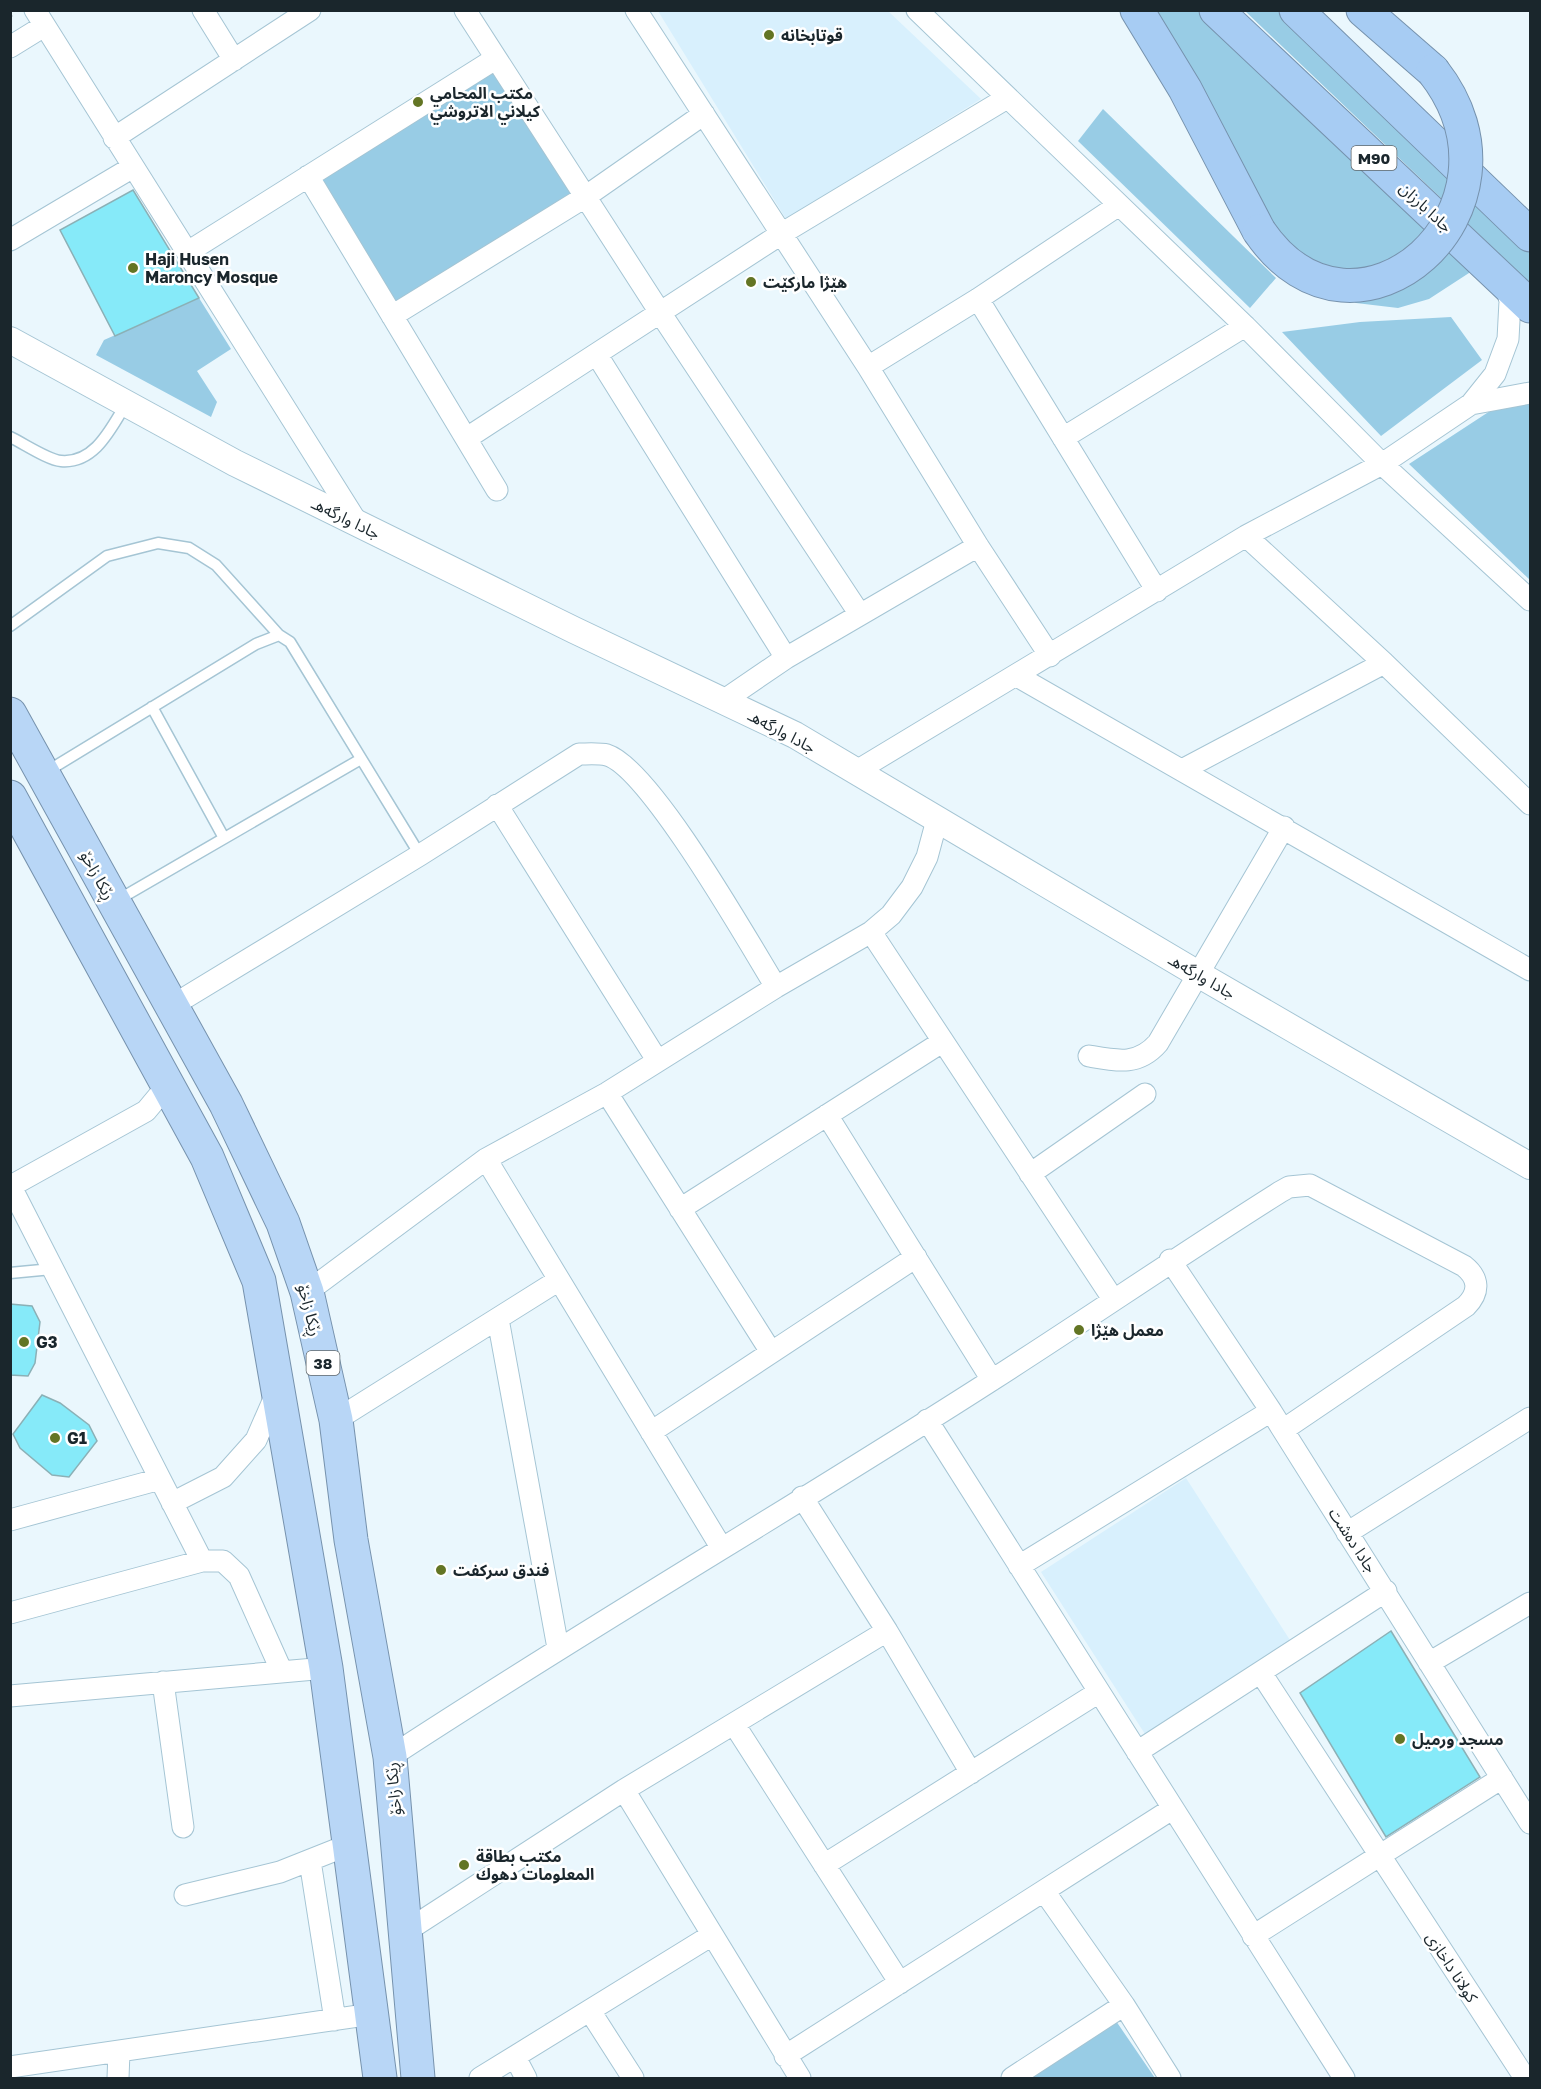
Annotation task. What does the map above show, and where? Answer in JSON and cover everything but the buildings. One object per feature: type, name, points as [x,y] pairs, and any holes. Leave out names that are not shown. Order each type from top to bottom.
[{"type":"highway","points":[[1137,10],[1185,89],[1268,244],[1291,265],[1305,273],[1332,283],[1362,285],[1396,279],[1437,256],[1457,235],[1471,211],[1480,166],[1475,135],[1465,110],[1446,84],[1363,10]]},
{"type":"highway","name":"جادا بارزان","points":[[1216,10],[1530,306]]},
{"type":"highway","points":[[1296,10],[1530,235]]},
{"type":"highway","name":"ڕێکا زاخۆ","points":[[13,721],[232,1115],[283,1223],[307,1292],[336,1420],[351,1540],[390,1757],[418,2079]]},
{"type":"highway","points":[[10,796],[207,1157],[259,1281],[326,1668],[380,2079]]},
{"type":"street","points":[[203,10],[234,60]]},
{"type":"street","points":[[114,138],[310,10]]},
{"type":"street","points":[[465,10],[661,314],[859,613]]},
{"type":"street","points":[[636,10],[868,367],[978,546],[1050,656]]},
{"type":"street","points":[[917,10],[1245,326],[1382,464],[1530,600]]},
{"type":"street","points":[[10,47],[40,18],[358,524]]},
{"type":"street","points":[[188,252],[495,59]]},
{"type":"street","points":[[467,438],[781,234],[1007,98]]},
{"type":"street","points":[[392,316],[585,197],[704,114]]},
{"type":"street","points":[[10,240],[133,167]]},
{"type":"street","points":[[308,176],[497,490]]},
{"type":"street","points":[[868,367],[978,299],[1119,205]]},
{"type":"street","points":[[855,772],[1246,536],[1382,464],[1471,404],[1495,374],[1509,339],[1510,301],[1505,283]]},
{"type":"street","points":[[978,299],[1157,591]]},
{"type":"street","points":[[1063,438],[1245,326]]},
{"type":"street","name":"جادا وارگه‌هـ","points":[[10,340],[235,463],[795,735],[1198,974],[1530,1166]]},
{"type":"street","points":[[597,355],[786,657]]},
{"type":"street","points":[[1471,404],[1530,393]]},
{"type":"street","points":[[1246,536],[1384,663],[1530,804]]},
{"type":"street","points":[[723,701],[786,657],[978,546]]},
{"type":"street","points":[[1182,770],[1384,663]]},
{"type":"street","points":[[1017,676],[1530,970]]},
{"type":"street","points":[[170,1007],[420,855],[579,754],[606,755],[620,763],[647,788],[719,894],[776,987]]},
{"type":"street","points":[[497,805],[657,1060]]},
{"type":"street","points":[[307,1292],[486,1159],[607,1093],[776,987],[871,932],[891,915],[912,887],[927,857],[937,820]]},
{"type":"street","points":[[1089,1056],[1124,1061],[1144,1056],[1158,1043],[1284,827]]},
{"type":"street","points":[[871,932],[1113,1299]]},
{"type":"street","points":[[680,1209],[942,1042]]},
{"type":"street","points":[[164,1078],[161,1093],[146,1110],[13,1197],[202,1561]]},
{"type":"street","points":[[607,1093],[771,1352]]},
{"type":"street","points":[[1030,1174],[1145,1094]]},
{"type":"street","points":[[146,1110],[170,1110],[185,1115]]},
{"type":"street","points":[[827,1115],[992,1380]]},
{"type":"street","points":[[486,1159],[721,1547]]},
{"type":"street","points":[[390,1757],[558,1648],[992,1380],[1170,1260],[1280,1192],[1300,1185],[1319,1188],[1472,1272],[1477,1290],[1467,1306],[1283,1430]]},
{"type":"street","points":[[651,1432],[916,1257]]},
{"type":"street","name":"جادا دەشت","points":[[1170,1260],[1271,1411],[1530,1823]]},
{"type":"street","points":[[336,1420],[559,1280]]},
{"type":"street","points":[[498,1319],[558,1648]]},
{"type":"street","points":[[172,1503],[223,1477],[256,1440],[278,1390]]},
{"type":"street","points":[[1019,1566],[1271,1411]]},
{"type":"street","points":[[1347,1533],[1530,1418]]},
{"type":"street","points":[[927,1420],[1341,2078]]},
{"type":"street","points":[[10,1520],[160,1479]]},
{"type":"street","points":[[802,1497],[887,1631],[971,1773]]},
{"type":"street","points":[[10,1613],[202,1561],[224,1561],[239,1576],[282,1671]]},
{"type":"street","points":[[1137,1752],[1386,1592]]},
{"type":"street","points":[[1429,1663],[1530,1603]]},
{"type":"street","points":[[405,1932],[624,1790],[887,1631]]},
{"type":"street","points":[[10,1696],[326,1668]]},
{"type":"street","name":"کولانا داخازی","points":[[1261,1673],[1525,2079]]},
{"type":"street","points":[[163,1682],[183,1827]]},
{"type":"street","points":[[824,1865],[1099,1692]]},
{"type":"street","points":[[734,1724],[900,1983]]},
{"type":"street","points":[[1253,1936],[1502,1778]]},
{"type":"street","points":[[624,1790],[800,2079]]},
{"type":"street","points":[[785,2056],[1172,1809]]},
{"type":"street","points":[[184,1896],[248,1882],[310,1861],[348,1845]]},
{"type":"street","points":[[310,1861],[335,2020]]},
{"type":"street","points":[[1044,1891],[1124,2005],[1170,2079]]},
{"type":"street","points":[[480,2079],[712,1935]]},
{"type":"street","points":[[1012,2079],[1124,2005]]},
{"type":"street","points":[[590,2010],[633,2079]]},
{"type":"street","points":[[10,2067],[372,2014]]},
{"type":"street","points":[[118,2079],[119,2052]]},
{"type":"street","points":[[515,2057],[526,2079]]},
{"type":"lane","points":[[10,437],[59,461],[82,459],[100,443],[126,404]]},
{"type":"lane","points":[[10,626],[107,556],[158,543],[189,548],[216,566],[279,635],[290,642],[420,855]]},
{"type":"lane","points":[[42,774],[256,644],[279,635]]},
{"type":"lane","points":[[152,707],[224,838]]},
{"type":"lane","points":[[113,902],[361,759]]},
{"type":"lane","points":[[10,1273],[52,1269]]},
{"type":"shaded area","points":[[658,11],[888,11],[981,99],[786,219]]},
{"type":"shaded area","points":[[1136,11],[1216,11],[1480,258],[1469,273],[1429,299],[1398,308],[1356,303],[1314,279],[1257,214]]},
{"type":"shaded area","points":[[1245,11],[1284,11],[1530,244],[1530,283]]},
{"type":"shaded area","points":[[495,59],[585,197],[392,316],[308,176]]},
{"type":"shaded area","points":[[1103,109],[1276,278],[1250,308],[1078,141]]},
{"type":"shaded area","points":[[199,298],[231,349],[197,371],[217,402],[211,417],[96,355],[104,340]]},
{"type":"shaded area","points":[[1451,317],[1482,360],[1381,436],[1282,332],[1360,322]]},
{"type":"shaded area","points":[[1530,385],[1530,580],[1409,464]]},
{"type":"shaded area","points":[[1186,1478],[1297,1651],[1152,1745],[1041,1572]]},
{"type":"shaded area","points":[[1116,2021],[1155,2078],[1031,2078]]},
{"type":"place","name":"قوتابخانه","points":[[769,35]]},
{"type":"place","name":"مكتب المحامي كيلاني الاتروشي","points":[[418,102]]},
{"type":"place","name":"Haji Husen Maroncy Mosque","points":[[133,268]]},
{"type":"place","name":"هێژا ماركێت","points":[[751,282]]},
{"type":"place","name":"معمل ھێژا","points":[[1079,1330]]},
{"type":"place","name":"G3","points":[[24,1342]]},
{"type":"place","name":"G1","points":[[55,1438]]},
{"type":"place","name":"فندق سركفت","points":[[441,1570]]},
{"type":"place","name":"مسجد ورميل","points":[[1400,1739]]},
{"type":"place","name":"مكتب بطاقة المعلومات دهوك","points":[[464,1865]]}]
